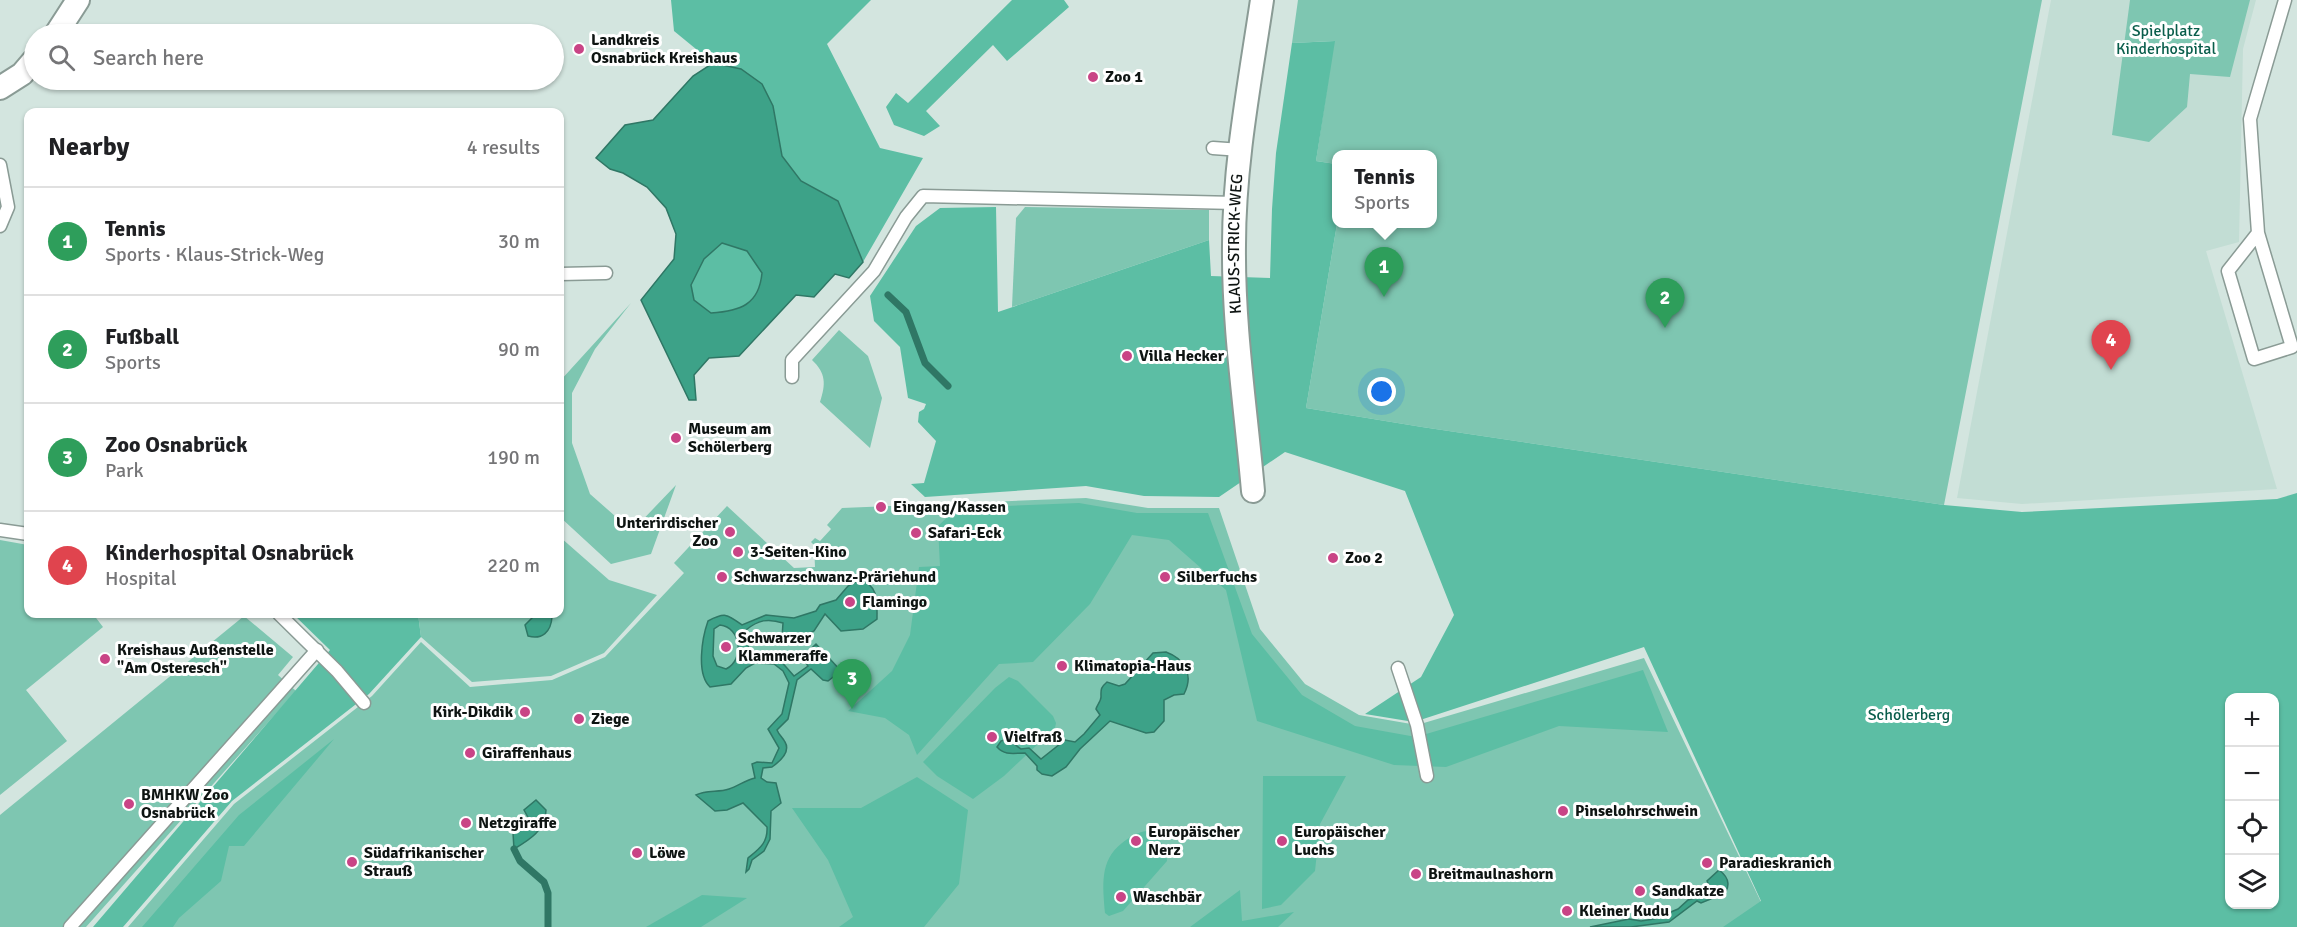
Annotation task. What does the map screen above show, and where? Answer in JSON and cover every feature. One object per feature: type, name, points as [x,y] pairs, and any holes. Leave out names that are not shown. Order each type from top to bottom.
[{"type":"street","points":[[62,24],[78,0]]},
{"type":"street","name":"KLAUS-STRICK-WEG","points":[[1253,491],[1236,306],[1234,245],[1241,150],[1262,0]]},
{"type":"street","points":[[0,88],[24,72]]},
{"type":"lane","points":[[2258,234],[2228,271],[2254,359],[2292,347],[2258,234],[2250,118],[2284,0]]},
{"type":"lane","points":[[1213,148],[1241,150]]},
{"type":"lane","points":[[0,165],[8,207],[0,226]]},
{"type":"lane","points":[[792,377],[792,360],[874,271],[906,217],[923,196],[1236,203]]},
{"type":"lane","points":[[564,274],[606,273]]},
{"type":"lane","points":[[0,530],[24,533]]},
{"type":"lane","points":[[283,618],[337,671],[364,703]]},
{"type":"lane","points":[[70,927],[316,650]]},
{"type":"lane","points":[[1398,668],[1417,725],[1427,776]]},
{"type":"shaded area","points":[[2051,0],[2256,0],[2243,49],[2239,242],[2206,251],[2277,489],[2022,504],[1957,498]]},
{"type":"shaded area","points":[[713,63],[741,69],[762,84],[773,106],[782,156],[801,181],[838,201],[863,262],[849,278],[835,274],[814,297],[796,295],[739,356],[709,358],[694,375],[696,400],[689,400],[641,300],[674,259],[676,234],[666,208],[647,187],[623,173],[610,169],[596,158],[625,125],[653,120],[693,76]],"holes":[[[722,243],[747,251],[762,273],[757,292],[752,299],[739,308],[711,313],[694,300],[691,285],[704,259]]]},
{"type":"shaded area","points":[[859,580],[866,582],[876,595],[877,619],[863,629],[841,631],[825,614],[814,631],[797,639],[782,638],[783,623],[778,621],[763,621],[746,630],[750,658],[779,659],[794,676],[808,666],[802,657],[816,644],[841,671],[828,681],[823,680],[811,669],[797,680],[788,719],[777,730],[786,746],[785,753],[781,760],[772,767],[763,768],[761,778],[767,782],[776,783],[781,803],[771,811],[770,839],[764,851],[752,860],[746,872],[748,858],[764,841],[767,827],[743,803],[727,810],[715,811],[696,795],[732,788],[755,778],[752,764],[772,763],[779,748],[768,729],[782,714],[789,683],[783,671],[774,664],[755,663],[746,668],[731,684],[710,687],[703,674],[702,665],[702,646],[708,621],[722,615],[733,618],[742,625],[766,615],[794,618],[816,611],[820,605],[836,600],[848,586]],"holes":[[[720,625],[727,627],[736,637],[738,652],[732,665],[726,669],[717,666],[713,656],[714,629]]]},
{"type":"shaded area","points":[[532,618],[552,618],[548,631],[538,637],[528,636],[525,625]]},
{"type":"shaded area","points":[[1166,652],[1183,663],[1186,668],[1187,687],[1184,694],[1174,695],[1164,700],[1164,721],[1154,732],[1146,733],[1110,721],[1080,749],[1066,767],[1052,776],[1042,774],[1037,770],[1037,766],[1025,753],[1006,753],[997,747],[1001,741],[1007,740],[1021,749],[1029,748],[1041,759],[1065,740],[1075,742],[1100,715],[1096,709],[1101,699],[1101,689],[1107,682],[1119,686],[1125,684],[1153,653]]},
{"type":"shaded area","points":[[536,800],[546,810],[543,823],[531,838],[514,849],[513,833],[528,825],[530,821],[524,810]]},
{"type":"shaded area","points":[[1719,870],[1728,883],[1721,897],[1715,893],[1711,899],[1701,903],[1697,901],[1669,922],[1631,927],[1590,927],[1629,919],[1641,921],[1654,919],[1678,909],[1688,900],[1698,897],[1705,891],[1709,885],[1707,881]]},
{"type":"green space","points":[[671,0],[871,0],[827,44],[880,148],[923,158],[863,262],[838,201],[801,181],[782,156],[773,106],[741,69],[713,63],[674,31]]},
{"type":"green space","points":[[1012,0],[1064,0],[1069,7],[1007,61],[993,45],[926,111],[940,126],[924,136],[894,125],[886,107],[896,93],[908,103]]},
{"type":"green space","points":[[1298,0],[2042,0],[1944,505],[1306,408],[1336,228],[1437,228],[1437,150],[1332,150],[1332,163],[1316,161],[1334,41],[1292,43]]},
{"type":"green space","name":"Spielplatz Kinderhospital","points":[[2130,0],[2250,0],[2230,77],[2190,74],[2187,107],[2149,142],[2112,135]]},
{"type":"green space","name":"Schölerberg","points":[[1335,41],[1316,161],[1332,163],[1332,228],[1336,228],[1306,408],[1944,505],[2022,512],[2277,499],[2297,493],[2297,927],[1723,927],[1761,901],[1644,647],[1414,722],[1365,714],[1421,677],[1454,615],[1405,491],[1285,452],[1219,497],[1144,496],[1086,486],[925,497],[911,484],[924,483],[936,441],[918,422],[919,412],[926,404],[908,398],[900,347],[874,321],[870,296],[916,226],[940,208],[996,207],[998,312],[1209,240],[1211,276],[1270,278],[1276,153],[1292,43]]},
{"type":"green space","points":[[1025,207],[1209,210],[1209,240],[1012,307],[1016,218]]},
{"type":"green space","points":[[722,243],[747,251],[762,273],[757,292],[746,304],[739,308],[711,313],[693,300],[691,285],[704,259]]},
{"type":"green space","points":[[631,303],[595,349],[572,393],[572,443],[590,494],[632,531],[676,485],[651,554],[611,564],[564,521],[564,377]]},
{"type":"green space","points":[[839,330],[868,356],[882,398],[870,448],[820,402],[824,379],[812,360]]},
{"type":"green space","points":[[1086,498],[1148,508],[1219,508],[1260,629],[1305,684],[1359,715],[1417,725],[1644,658],[1761,902],[1763,927],[128,927],[234,804],[372,696],[421,642],[470,687],[552,680],[605,657],[684,573],[674,563],[727,506],[794,568],[815,567],[814,545],[811,542],[815,538],[820,541],[831,529],[827,525],[842,508]]},
{"type":"green space","points":[[1079,503],[1137,513],[1208,513],[1252,634],[1302,695],[1355,726],[1416,737],[1643,670],[1668,732],[1559,726],[1446,767],[1394,765],[1257,721],[1226,590],[1169,540],[1132,535],[1090,604],[1033,662],[999,664],[917,755],[909,735],[885,718],[848,711],[892,671],[910,635],[919,567],[940,566],[938,526],[957,508]]},
{"type":"green space","points":[[0,540],[24,544],[24,618],[96,618],[103,627],[26,690],[67,741],[0,795]]},
{"type":"green space","points":[[564,541],[609,580],[657,595],[604,653],[551,676],[472,682],[421,637],[419,618],[564,618]]},
{"type":"green space","points":[[242,618],[246,618],[293,657],[278,675],[296,691],[86,927],[0,927],[0,815]]},
{"type":"green space","points":[[297,618],[419,618],[421,637],[369,694],[232,801],[123,927],[93,927],[330,650]]},
{"type":"green space","points":[[1009,677],[1018,681],[1053,716],[1056,723],[1055,728],[1004,776],[973,799],[937,776],[923,762],[995,688]]},
{"type":"green space","points":[[334,739],[244,846],[229,846],[221,881],[179,918],[173,927],[142,927],[239,815]]},
{"type":"green space","points":[[1263,776],[1346,776],[1320,824],[1315,871],[1281,905],[1262,909]]},
{"type":"green space","points":[[917,777],[968,810],[959,884],[924,927],[839,927],[853,917],[828,860],[792,808],[861,808]]},
{"type":"green space","points":[[1147,831],[1162,843],[1167,861],[1123,911],[1109,916],[1105,913],[1103,884],[1109,858],[1125,841]]},
{"type":"green space","points":[[1240,890],[1242,921],[1294,912],[1278,927],[1190,927]]},
{"type":"green space","points":[[702,895],[747,898],[701,927],[646,927]]},
{"type":"waterway","points":[[888,295],[906,312],[925,363],[948,386]]},
{"type":"waterway","points":[[514,849],[520,861],[544,882],[548,893],[548,927]]},
{"type":"place","name":"Landkreis Osnabrück Kreishaus","points":[[579,49]]},
{"type":"place","name":"Zoo 1","points":[[1093,77]]},
{"type":"place","name":"Tennis","points":[[1384,297]]},
{"type":"place","name":"Fußball","points":[[1665,328]]},
{"type":"place","name":"Villa Hecker","points":[[1127,356]]},
{"type":"place","name":"Kinderhospital Osnabrück","points":[[2111,370]]},
{"type":"place","name":"Museum am Schölerberg","points":[[676,438]]},
{"type":"place","name":"Eingang/Kassen","points":[[881,507]]},
{"type":"place","name":"Unterirdischer Zoo","points":[[730,532]]},
{"type":"place","name":"Safari-Eck","points":[[916,533]]},
{"type":"place","name":"3-Seiten-Kino","points":[[738,552]]},
{"type":"place","name":"Zoo 2","points":[[1333,558]]},
{"type":"place","name":"Schwarzschwanz-Präriehund","points":[[722,577]]},
{"type":"place","name":"Silberfuchs","points":[[1165,577]]},
{"type":"place","name":"Flamingo","points":[[850,602]]},
{"type":"place","name":"Schwarzer Klammeraffe","points":[[726,647]]},
{"type":"place","name":"Kreishaus Außenstelle \"Am Osteresch\"","points":[[105,659]]},
{"type":"place","name":"Klimatopia-Haus","points":[[1062,666]]},
{"type":"place","name":"Zoo Osnabrück","points":[[852,709]]},
{"type":"place","name":"Kirk-Dikdik","points":[[525,712]]},
{"type":"place","name":"Ziege","points":[[579,719]]},
{"type":"place","name":"Vielfraß","points":[[992,737]]},
{"type":"place","name":"Giraffenhaus","points":[[470,753]]},
{"type":"place","name":"BMHKW Zoo Osnabrück","points":[[129,804]]},
{"type":"place","name":"Pinselohrschwein","points":[[1563,811]]},
{"type":"place","name":"Netzgiraffe","points":[[466,823]]},
{"type":"place","name":"Europäischer Nerz","points":[[1136,841]]},
{"type":"place","name":"Europäischer Luchs","points":[[1282,841]]},
{"type":"place","name":"Löwe","points":[[637,853]]},
{"type":"place","name":"Südafrikanischer Strauß","points":[[352,862]]},
{"type":"place","name":"Paradieskranich","points":[[1707,863]]},
{"type":"place","name":"Breitmaulnashorn","points":[[1416,874]]},
{"type":"place","name":"Sandkatze","points":[[1640,891]]},
{"type":"place","name":"Waschbär","points":[[1121,897]]},
{"type":"place","name":"Kleiner Kudu","points":[[1567,911]]}]
